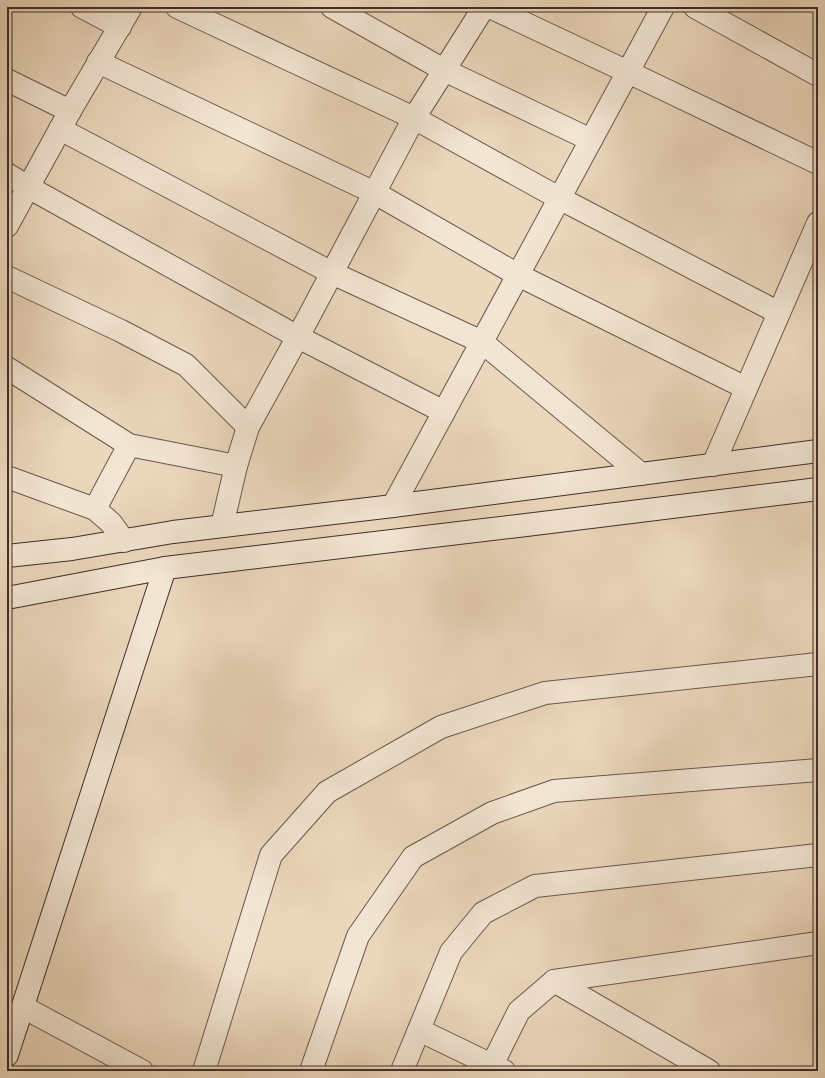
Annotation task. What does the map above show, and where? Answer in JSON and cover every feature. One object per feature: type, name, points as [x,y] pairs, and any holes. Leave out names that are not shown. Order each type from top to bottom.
[{"type":"street","points":[[82,7],[120,27]]},
{"type":"street","points":[[7,226],[98,62],[132,7]]},
{"type":"street","points":[[177,7],[414,118],[560,198],[779,313]]},
{"type":"street","points":[[332,7],[444,70],[591,140]]},
{"type":"street","points":[[222,526],[236,466],[248,427],[298,337],[414,118],[484,7]]},
{"type":"street","points":[[490,7],[818,163]]},
{"type":"street","points":[[393,506],[663,7]]},
{"type":"street","points":[[695,7],[818,75]]},
{"type":"street","points":[[98,62],[374,193],[518,275],[746,388]]},
{"type":"street","points":[[7,80],[65,120],[332,272],[482,342],[641,474]]},
{"type":"street","points":[[7,174],[298,337],[444,412]]},
{"type":"street","points":[[713,465],[818,223]]},
{"type":"street","points":[[7,276],[121,331],[186,365],[248,427]]},
{"type":"street","points":[[7,368],[129,445],[236,466]]},
{"type":"street","points":[[96,509],[129,445]]},
{"type":"street","points":[[7,556],[72,549],[173,532],[393,506],[818,451]]},
{"type":"street","points":[[7,477],[96,509],[110,523],[124,541]]},
{"type":"street","points":[[7,598],[165,568],[818,489]]},
{"type":"street","points":[[7,1055],[165,568]]},
{"type":"street","points":[[204,1071],[271,855],[327,792],[441,727],[545,693],[818,664]]},
{"type":"street","points":[[316,1069],[358,936],[412,857],[492,813],[554,790],[818,770]]},
{"type":"street","points":[[402,1071],[451,952],[483,913],[536,886],[818,855]]},
{"type":"street","points":[[419,1030],[498,1068],[519,1011],[554,981],[818,944]]},
{"type":"street","points":[[554,981],[709,1071]]},
{"type":"street","points":[[23,1007],[142,1071]]}]
